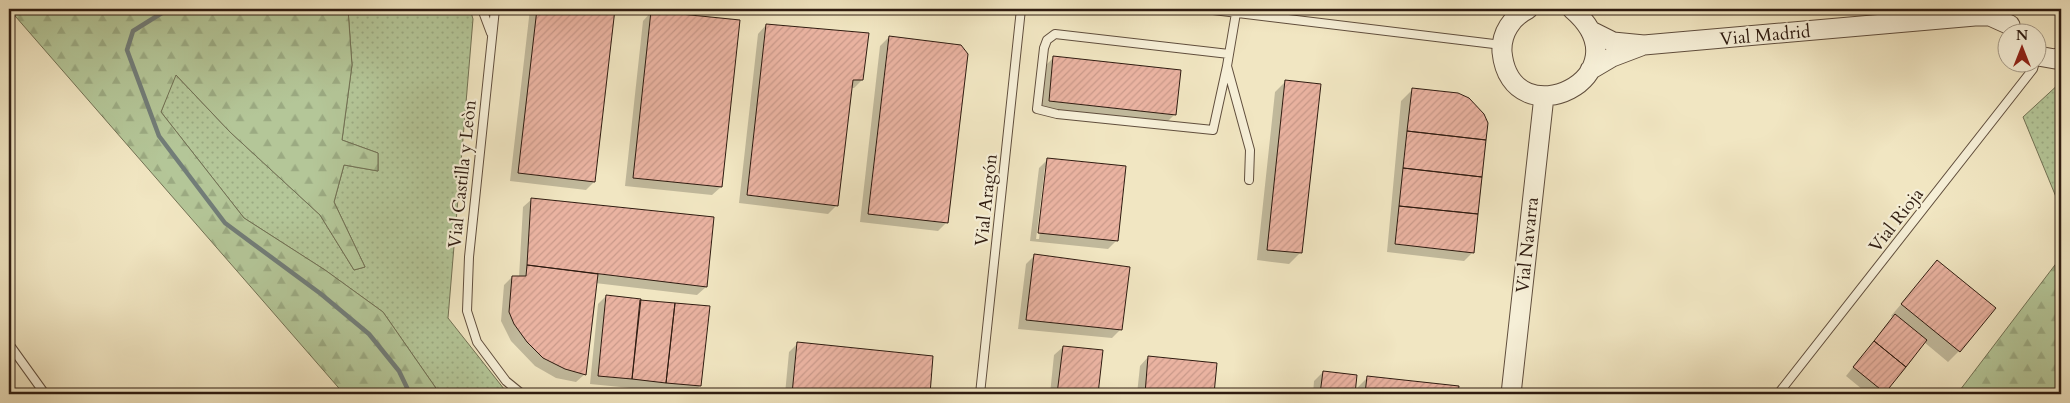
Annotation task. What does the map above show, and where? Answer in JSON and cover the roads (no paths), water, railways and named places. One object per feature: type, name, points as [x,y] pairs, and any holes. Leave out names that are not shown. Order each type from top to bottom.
[{"type":"street","points":[[1528,9],[1518,14],[1507,28],[1502,45],[1503,63],[1512,80],[1526,91],[1544,96],[1560,95],[1575,88],[1587,77],[1594,62],[1595,46],[1591,31],[1582,17],[1572,9]]},
{"type":"street","name":"Vial Madrid","points":[[1975,16],[1995,9]]},
{"type":"street","name":"Vial Madrid","points":[[1591,31],[1614,42],[1644,44],[1975,16],[1990,16],[2010,22]]},
{"type":"street","name":"Vial Madrid","points":[[1590,70],[1612,57],[1644,44]]},
{"type":"street","points":[[2048,58],[2055,59],[2061,57]]},
{"type":"street","name":"Vial Navarra","points":[[1511,394],[1544,96]]},
{"type":"lane","points":[[482,9],[492,40]]},
{"type":"lane","name":"Vial Castilla y Leòn","points":[[495,9],[469,257],[467,310],[477,342],[506,381],[522,394]]},
{"type":"lane","name":"Vial Aragón","points":[[980,394],[1021,9]]},
{"type":"lane","points":[[1205,9],[1502,45]]},
{"type":"lane","points":[[1229,54],[1055,34],[1047,40],[1044,48],[1037,110],[1058,114],[1213,130],[1227,66],[1229,54],[1236,12]]},
{"type":"lane","points":[[1227,66],[1250,150],[1249,180]]},
{"type":"lane","name":"Vial Rioja","points":[[1778,394],[2031,72]]},
{"type":"lane","points":[[9,344],[45,394]]},
{"type":"waterway","points":[[176,9],[165,11],[133,31],[127,50],[159,136],[225,223],[321,294],[369,334],[399,371],[410,394]]}]
